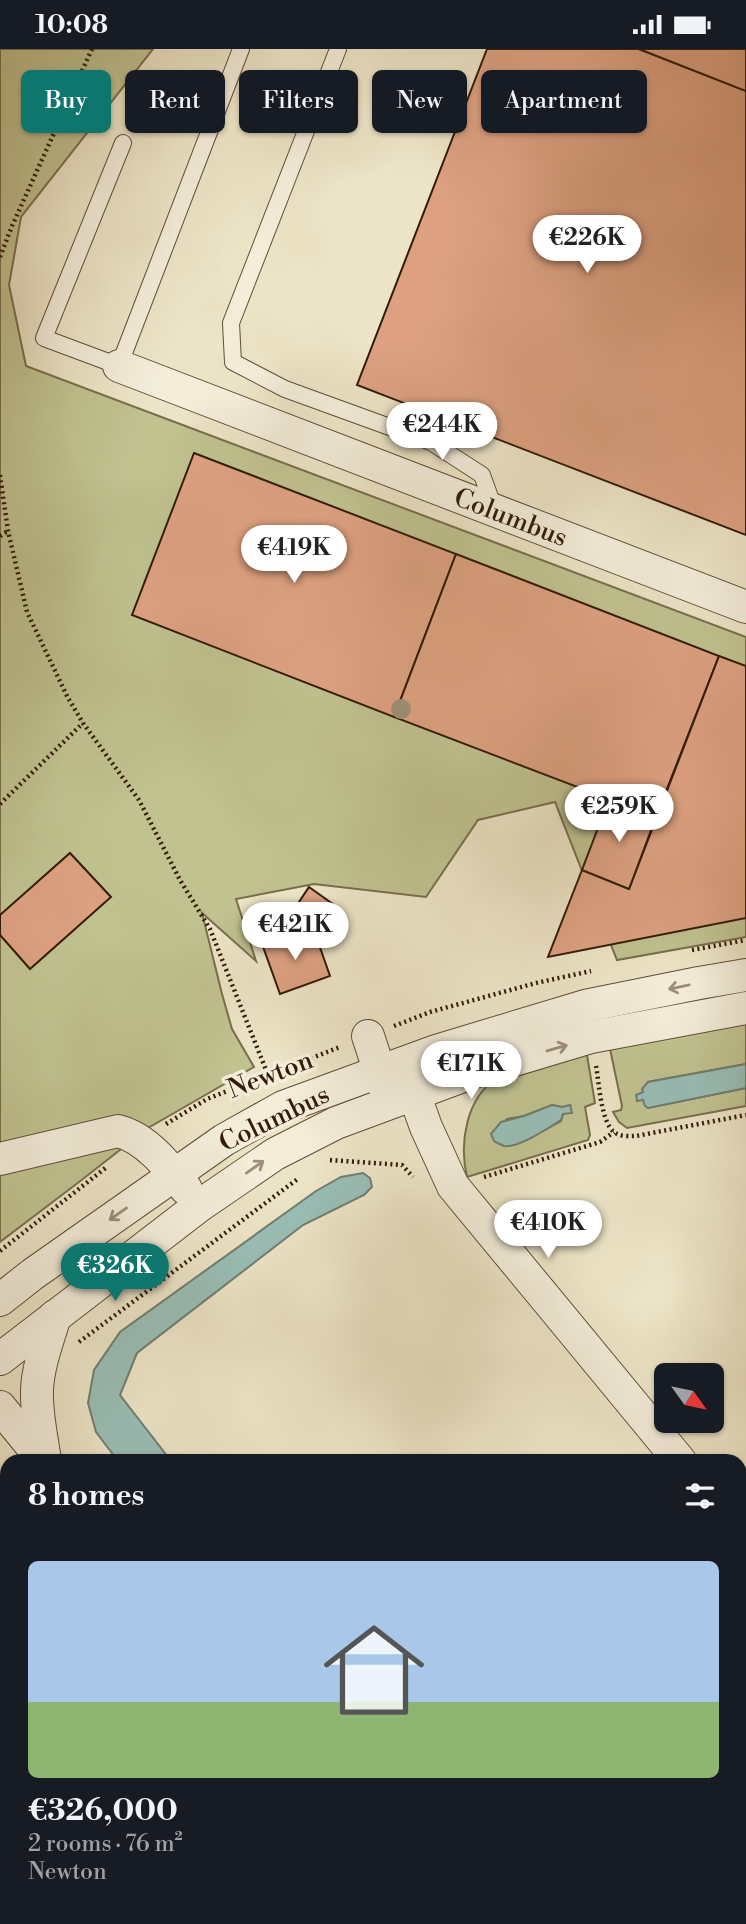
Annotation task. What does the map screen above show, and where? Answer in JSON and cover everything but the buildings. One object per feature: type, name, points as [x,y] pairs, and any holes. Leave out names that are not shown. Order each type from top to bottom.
[{"type":"street","name":"Columbus","points":[[119,366],[746,607]]},
{"type":"street","name":"Columbus","points":[[174,1174],[224,1140],[283,1108],[436,1051],[586,1006],[746,975]]},
{"type":"street","name":"Columbus","points":[[199,1206],[275,1154],[337,1123],[471,1073],[591,1037],[746,1008]]},
{"type":"street","points":[[368,1036],[392,1067],[402,1098],[426,1127],[453,1186],[674,1454]]},
{"type":"street","points":[[0,1159],[118,1131],[131,1134],[174,1174],[199,1206],[0,1359]]},
{"type":"street","points":[[0,1300],[174,1174]]},
{"type":"street","points":[[44,1454],[37,1403],[39,1372],[55,1316]]},
{"type":"street","points":[[0,1408],[39,1454]]},
{"type":"lane","points":[[123,143],[44,338],[119,366],[241,49]]},
{"type":"lane","points":[[338,49],[230,323],[233,362],[285,389],[431,442],[482,475],[495,511]]},
{"type":"path","points":[[0,257],[92,49]]},
{"type":"path","points":[[0,475],[8,531],[27,612],[51,666],[83,723],[139,800],[180,880],[210,929],[267,1075]]},
{"type":"path","points":[[0,536],[8,531]]},
{"type":"path","points":[[0,804],[83,723]]},
{"type":"path","name":"Newton","points":[[0,1251],[141,1141],[206,1099],[430,1013],[579,973],[586,1006]]},
{"type":"path","points":[[591,1037],[606,1123],[614,1132],[624,1136],[636,1136],[746,1115]]},
{"type":"path","points":[[324,1160],[402,1165],[428,1195],[600,1142],[614,1132]]},
{"type":"path","points":[[39,1372],[302,1176]]},
{"type":"green space","points":[[0,49],[153,49],[136,70],[125,70],[125,85],[111,102],[111,70],[21,70],[21,133],[87,133],[21,217],[9,285],[26,366],[746,637],[746,937],[617,960],[555,802],[478,820],[426,897],[314,884],[236,899],[256,961],[202,913],[232,1029],[254,1067],[148,1128],[0,1242]]},
{"type":"green space","points":[[746,1019],[746,1064],[648,1082],[644,1095],[648,1108],[746,1088],[746,1106],[627,1128],[619,1122],[613,1112],[621,1110],[622,1106],[609,1044]]},
{"type":"green space","points":[[586,1049],[595,1103],[585,1107],[590,1135],[588,1140],[467,1177],[464,1150],[467,1122],[478,1097],[486,1087],[503,1075]],"holes":[[[552,1105],[570,1106],[561,1121],[534,1136],[506,1146],[496,1141],[493,1134],[507,1119],[524,1116]]]},
{"type":"water","points":[[746,1064],[746,1088],[648,1108],[643,1100],[637,1101],[636,1095],[643,1092],[642,1089],[648,1082]]},
{"type":"water","points":[[552,1105],[570,1105],[572,1113],[563,1114],[561,1120],[517,1144],[504,1146],[494,1141],[491,1134],[501,1122]]},
{"type":"water","points":[[363,1173],[370,1178],[372,1187],[364,1195],[303,1225],[137,1353],[120,1395],[166,1454],[113,1454],[96,1432],[88,1403],[94,1370],[120,1332],[316,1191],[341,1177]]}]
